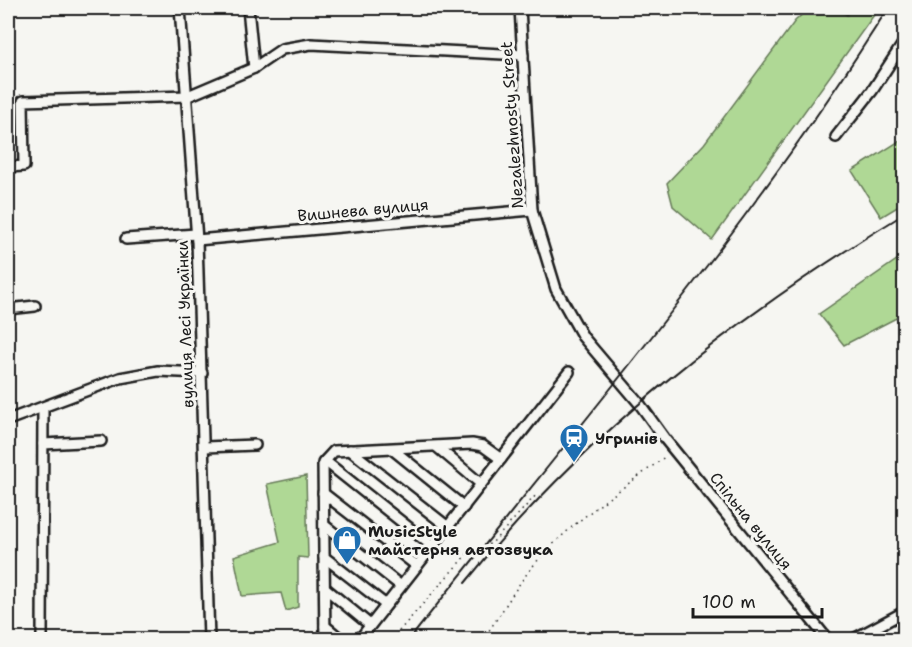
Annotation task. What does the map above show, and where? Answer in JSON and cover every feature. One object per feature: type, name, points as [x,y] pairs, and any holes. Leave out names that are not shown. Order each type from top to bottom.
[{"type":"street","name":"вулиця Лесі Українки","points":[[180,8],[188,96],[196,237],[205,447],[209,639]]},
{"type":"street","points":[[248,8],[254,68]]},
{"type":"street","name":"Nezalezhnosty Street","points":[[520,8],[532,210],[556,289],[583,337],[639,403],[674,450]]},
{"type":"street","points":[[836,137],[872,91],[904,42]]},
{"type":"street","points":[[8,167],[24,166],[23,101],[188,96],[254,68],[282,49],[311,44],[523,56]]},
{"type":"street","name":"Вишнева вулиця","points":[[126,239],[196,237],[532,210]]},
{"type":"street","points":[[8,309],[35,306]]},
{"type":"street","points":[[8,420],[43,409],[120,378],[158,371],[201,373]]},
{"type":"street","points":[[359,639],[568,372]]},
{"type":"street","points":[[42,639],[43,409]]},
{"type":"street","points":[[43,444],[101,441]]},
{"type":"street","points":[[205,447],[255,445]]},
{"type":"street","points":[[326,639],[323,493],[325,461],[334,451],[483,446],[501,459]]},
{"type":"street","points":[[437,447],[482,484]]},
{"type":"street","points":[[392,449],[464,507]]},
{"type":"street","points":[[350,450],[448,527]]},
{"type":"street","name":"Спільна вулиця","points":[[674,450],[828,639]]},
{"type":"street","points":[[325,461],[432,546]]},
{"type":"street","points":[[323,493],[417,566]]},
{"type":"street","points":[[324,525],[401,586]]},
{"type":"street","points":[[324,557],[386,605]]},
{"type":"street","points":[[325,588],[370,625]]},
{"type":"street","points":[[852,639],[904,612]]},
{"type":"street","points":[[325,626],[342,639]]},
{"type":"path","points":[[482,639],[529,571],[575,525],[608,497],[674,450]]},
{"type":"path","points":[[391,639],[467,554],[492,543],[537,494]]},
{"type":"green space","points":[[809,8],[837,8],[847,15],[853,8],[879,8],[712,240],[673,206],[667,183],[704,144],[795,21]]},
{"type":"green space","points":[[904,138],[904,203],[881,217],[852,171]]},
{"type":"green space","points":[[904,255],[904,314],[844,345],[819,314]]},
{"type":"green space","points":[[306,476],[308,558],[298,557],[298,607],[286,611],[281,593],[242,596],[234,556],[280,542],[267,484]]},
{"type":"railway","points":[[409,640],[718,252],[834,91],[888,8]]},
{"type":"railway","points":[[465,583],[512,528],[562,476],[668,379],[783,293],[904,214]]},
{"type":"place","name":"Угринів","points":[[574,464]]},
{"type":"place","name":"MusicStyle майстерня автозвука","points":[[347,566]]}]
